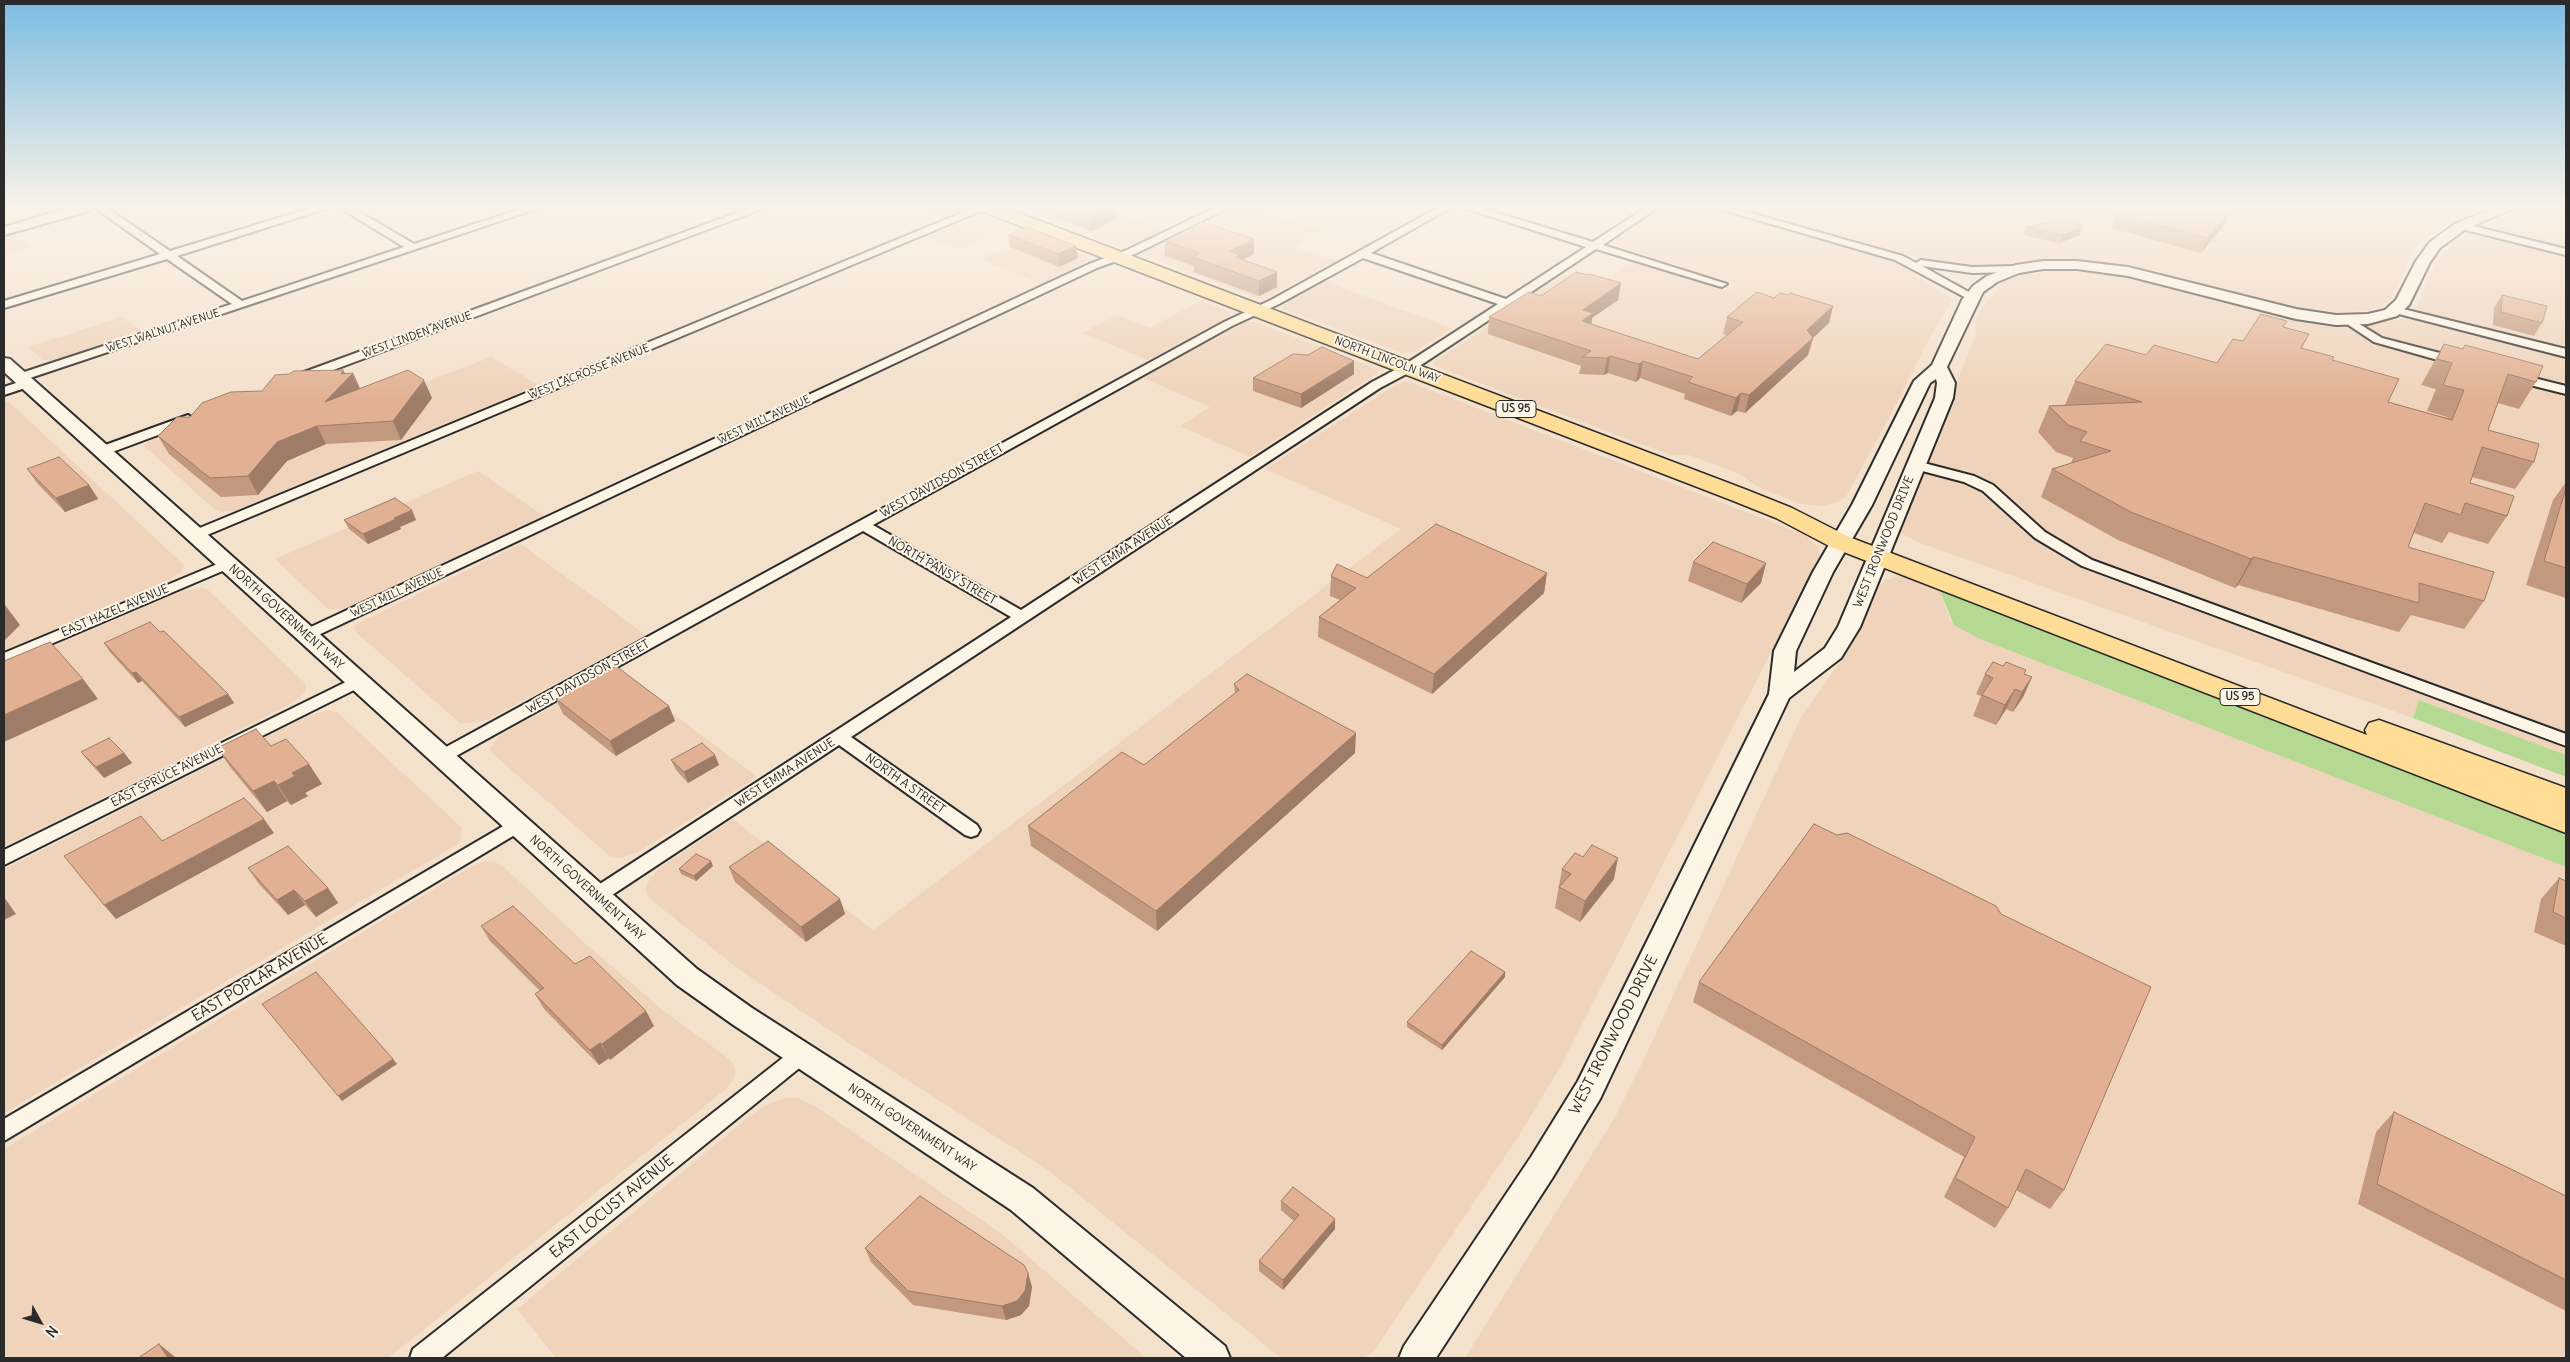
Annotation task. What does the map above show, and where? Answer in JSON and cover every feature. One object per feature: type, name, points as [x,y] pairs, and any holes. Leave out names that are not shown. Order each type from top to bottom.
[{"type":"highway","name":"NORTH LINCOLN WAY","points":[[1155,272],[1844,535]]},
{"type":"highway","name":"US 95","points":[[1844,535],[2566,822]]},
{"type":"highway","name":"US 95","points":[[1881,550],[2566,800]]},
{"type":"street","points":[[4,305],[115,272]]},
{"type":"street","points":[[194,272],[241,305]]},
{"type":"street","name":"WEST WALNUT AVENUE","points":[[13,379],[342,272]]},
{"type":"street","name":"WEST LINDEN AVENUE","points":[[284,384],[588,272]]},
{"type":"street","name":"WEST LACROSSE AVENUE","points":[[195,535],[830,272]]},
{"type":"street","name":"WEST MILL AVENUE","points":[[306,635],[1081,272]]},
{"type":"street","name":"WEST DAVIDSON STREET","points":[[441,757],[1329,272]]},
{"type":"street","points":[[1414,272],[1507,303]]},
{"type":"street","name":"WEST EMMA AVENUE","points":[[596,896],[1376,385],[1408,368],[1556,272]]},
{"type":"street","points":[[1679,272],[1722,284]]},
{"type":"street","points":[[1924,272],[1972,298]]},
{"type":"street","name":"WEST IRONWOOD DRIVE","points":[[1416,1358],[1542,1166],[1589,1090],[1780,694],[1785,651],[1823,572],[1844,535],[1922,382],[1939,367],[1972,298],[1984,284],[2011,272]]},
{"type":"street","name":"WEST IRONWOOD DRIVE","points":[[2121,272],[2280,311],[2348,320],[2380,316],[2395,310]]},
{"type":"street","points":[[2395,310],[2403,302],[2419,272]]},
{"type":"street","points":[[2395,310],[2566,354]]},
{"type":"street","points":[[2348,320],[2378,340],[2475,366]]},
{"type":"street","name":"WEST IRONWOOD DRIVE","points":[[1780,694],[1833,653],[1849,627],[1944,398],[1946,383],[1939,367]]},
{"type":"street","points":[[2502,374],[2566,390]]},
{"type":"street","name":"NORTH GOVERNMENT WAY","points":[[13,379],[102,451],[687,977],[801,1055],[1022,1199],[1213,1358]]},
{"type":"street","points":[[102,451],[200,415]]},
{"type":"street","points":[[1916,465],[1970,479],[1988,488],[2040,535],[2087,563],[2566,740]]},
{"type":"street","name":"NORTH PANSY STREET","points":[[863,525],[1022,618]]},
{"type":"street","name":"EAST HAZEL AVENUE","points":[[4,659],[227,564]]},
{"type":"street","name":"EAST SPRUCE AVENUE","points":[[4,858],[358,681]]},
{"type":"street","name":"NORTH A STREET","points":[[839,737],[971,830]]},
{"type":"street","name":"EAST POPLAR AVENUE","points":[[4,1131],[517,825]]},
{"type":"street","name":"EAST LOCUST AVENUE","points":[[422,1358],[801,1055]]},
{"type":"shaded area","points":[[1011,272],[1066,272],[1041,284]]},
{"type":"shaded area","points":[[1187,272],[1314,272],[1268,298],[1258,299]]},
{"type":"shaded area","points":[[1618,272],[1666,272],[1727,291],[1737,284],[1698,272],[1910,272],[1953,299],[1930,337],[1847,495],[1840,501],[1822,506],[1801,504],[1760,488],[1737,473],[1689,455],[1672,455],[1635,442],[1435,366],[1434,363],[1521,305],[1532,294],[1563,274],[1598,286]]},
{"type":"shaded area","points":[[2097,272],[2134,277],[2262,313],[2309,322],[2351,324],[2411,318],[2566,358],[2566,755],[2419,700],[2413,718],[1920,543],[1904,535],[1899,529],[1976,333],[1975,321],[2003,282],[2026,273]]},
{"type":"shaded area","points":[[2149,272],[2404,272],[2391,300],[2379,309],[2330,314],[2298,311]]},
{"type":"shaded area","points":[[2432,272],[2566,272],[2566,348],[2423,312],[2416,308]]},
{"type":"shaded area","points":[[1324,281],[1452,328],[1416,351],[1402,353],[1283,309],[1284,304]]},
{"type":"shaded area","points":[[1201,300],[1230,314],[1228,317],[1148,360],[1082,333],[1117,315],[1150,328]]},
{"type":"shaded area","points":[[121,317],[144,332],[55,361],[43,360],[27,347]]},
{"type":"shaded area","points":[[1245,322],[1256,322],[1377,369],[1378,373],[1250,457],[1180,426],[1210,407],[1143,378]]},
{"type":"shaded area","points":[[491,357],[539,385],[238,510],[221,512],[214,509],[144,446],[155,437],[334,371],[378,400]]},
{"type":"shaded area","points":[[1407,381],[1805,535],[1818,547],[1820,555],[1562,1064],[1520,1134],[1374,1351],[1364,1358],[1281,1358],[1048,1170],[852,1045],[740,970],[650,899],[646,893],[646,885],[658,869],[733,819],[873,930],[1401,529],[1265,469],[1397,384]]},
{"type":"shaded area","points":[[4,400],[10,403],[184,565],[181,572],[170,579],[4,651]]},
{"type":"shaded area","points":[[478,471],[544,516],[344,609],[328,609],[275,559]]},
{"type":"shaded area","points":[[521,544],[646,635],[487,720],[461,724],[359,635],[354,630],[355,625]]},
{"type":"shaded area","points":[[1900,576],[1920,578],[1939,589],[1950,620],[1980,639],[2566,867],[2566,1358],[1465,1358],[1614,1119],[1644,1059],[1802,715],[1847,653],[1879,586],[1886,580]]},
{"type":"shaded area","points":[[201,588],[207,589],[306,684],[304,694],[289,705],[4,847],[4,668],[174,594]]},
{"type":"shaded area","points":[[616,671],[757,777],[640,851],[622,858],[610,856],[492,753],[490,748],[499,736]]},
{"type":"shaded area","points":[[328,710],[338,713],[461,827],[462,837],[456,845],[4,1113],[4,869],[308,716]]},
{"type":"shaded area","points":[[486,861],[495,862],[503,866],[580,939],[659,1007],[729,1059],[735,1067],[735,1073],[732,1082],[726,1089],[388,1358],[4,1358],[4,1149],[472,866]]},
{"type":"shaded area","points":[[784,1098],[797,1098],[815,1106],[1002,1234],[1146,1358],[556,1358],[517,1309],[751,1115],[769,1104]]},
{"type":"green space","points":[[1939,589],[2566,833],[2566,867],[1980,639],[1954,625]]},
{"type":"green space","points":[[2419,700],[2566,755],[2566,777],[2413,718]]},
{"type":"building","points":[[1233,272],[1277,272],[1259,281]]},
{"type":"building","points":[[1576,272],[1621,283],[1583,310],[1593,313],[1582,321],[1698,359],[1743,322],[1727,317],[1757,292],[1774,298],[1780,293],[1788,295],[1790,293],[1833,306],[1807,330],[1813,338],[1749,395],[1741,393],[1736,398],[1688,382],[1693,377],[1643,361],[1639,364],[1610,356],[1607,358],[1582,357],[1591,351],[1489,317],[1529,292],[1541,296]]},
{"type":"building","points":[[2502,295],[2547,306],[2542,323],[2501,312]]},
{"type":"building","points":[[2261,314],[2287,321],[2283,327],[2309,334],[2301,348],[2334,357],[2332,360],[2399,379],[2388,402],[2452,420],[2464,390],[2443,385],[2452,363],[2437,359],[2444,344],[2463,349],[2465,345],[2543,366],[2536,382],[2508,374],[2488,430],[2539,444],[2534,462],[2482,447],[2470,483],[2514,496],[2507,516],[2465,503],[2461,515],[2425,503],[2408,547],[2494,572],[2484,601],[2419,583],[2419,603],[2254,557],[2251,559],[2131,512],[2052,469],[2111,451],[2080,441],[2087,432],[2068,425],[2049,406],[2142,402],[2075,381],[2106,344],[2146,355],[2154,345],[2217,363],[2233,339],[2243,341]]},
{"type":"building","points":[[1322,347],[1354,361],[1301,394],[1253,378],[1293,354],[1308,355]]},
{"type":"building","points":[[343,370],[341,374],[353,373],[325,402],[408,370],[424,380],[393,421],[317,426],[277,442],[248,476],[210,478],[158,436],[177,417],[190,417],[202,403],[231,392],[262,391],[275,375],[289,374],[294,371]]},
{"type":"building","points":[[59,457],[89,485],[56,498],[27,469]]},
{"type":"building","points":[[2566,488],[2566,568],[2544,561]]},
{"type":"building","points":[[395,498],[412,510],[363,534],[344,520]]},
{"type":"building","points":[[1436,524],[1547,573],[1434,674],[1319,617],[1356,588],[1331,576],[1337,564],[1367,578]]},
{"type":"building","points":[[1713,542],[1766,563],[1747,584],[1693,562]]},
{"type":"building","points":[[150,622],[160,632],[164,631],[228,694],[179,717],[136,672],[132,673],[104,643]]},
{"type":"building","points":[[50,642],[83,679],[4,715],[4,661]]},
{"type":"building","points":[[1993,662],[2003,666],[2006,662],[2026,670],[2024,674],[2032,677],[2022,692],[2015,689],[2005,705],[1982,695],[1993,678],[1985,674]]},
{"type":"building","points":[[616,666],[669,706],[610,741],[556,699]]},
{"type":"building","points":[[1247,674],[1356,733],[1156,911],[1028,826],[1122,752],[1144,765],[1239,690],[1234,684]]},
{"type":"building","points":[[256,729],[271,746],[286,739],[309,764],[292,773],[295,776],[278,785],[274,781],[253,791],[217,748]]},
{"type":"building","points":[[109,738],[124,753],[96,767],[81,752]]},
{"type":"building","points":[[702,743],[715,755],[684,772],[671,760]]},
{"type":"building","points":[[244,798],[264,819],[104,905],[64,856],[141,816],[162,841]]},
{"type":"building","points":[[1814,824],[1837,835],[1847,833],[1996,906],[2001,914],[2151,987],[2064,1190],[2026,1169],[2008,1208],[1955,1178],[1975,1137],[1699,982]]},
{"type":"building","points":[[768,841],[840,899],[801,927],[729,867]]},
{"type":"building","points":[[1592,845],[1618,858],[1585,901],[1559,887],[1571,874],[1562,869],[1575,853],[1583,857]]},
{"type":"building","points":[[288,846],[328,888],[305,901],[294,890],[277,900],[248,868]]},
{"type":"building","points":[[696,854],[711,861],[694,876],[679,869]]},
{"type":"building","points":[[2559,878],[2566,881],[2566,918],[2553,912]]},
{"type":"building","points":[[513,906],[575,964],[590,956],[646,1011],[602,1044],[600,1043],[590,1050],[535,994],[544,988],[481,926]]},
{"type":"building","points":[[1471,951],[1505,972],[1442,1045],[1407,1022]]},
{"type":"building","points":[[316,972],[393,1059],[338,1096],[262,1004]]},
{"type":"building","points":[[2394,1112],[2566,1196],[2566,1280],[2377,1184]]},
{"type":"building","points":[[1293,1187],[1335,1219],[1283,1280],[1259,1261],[1299,1215],[1281,1201]]},
{"type":"building","points":[[920,1196],[1024,1265],[1028,1273],[1025,1291],[1017,1301],[1002,1306],[908,1291],[865,1248]]},
{"type":"building","points":[[159,1344],[168,1358],[138,1358]]}]
